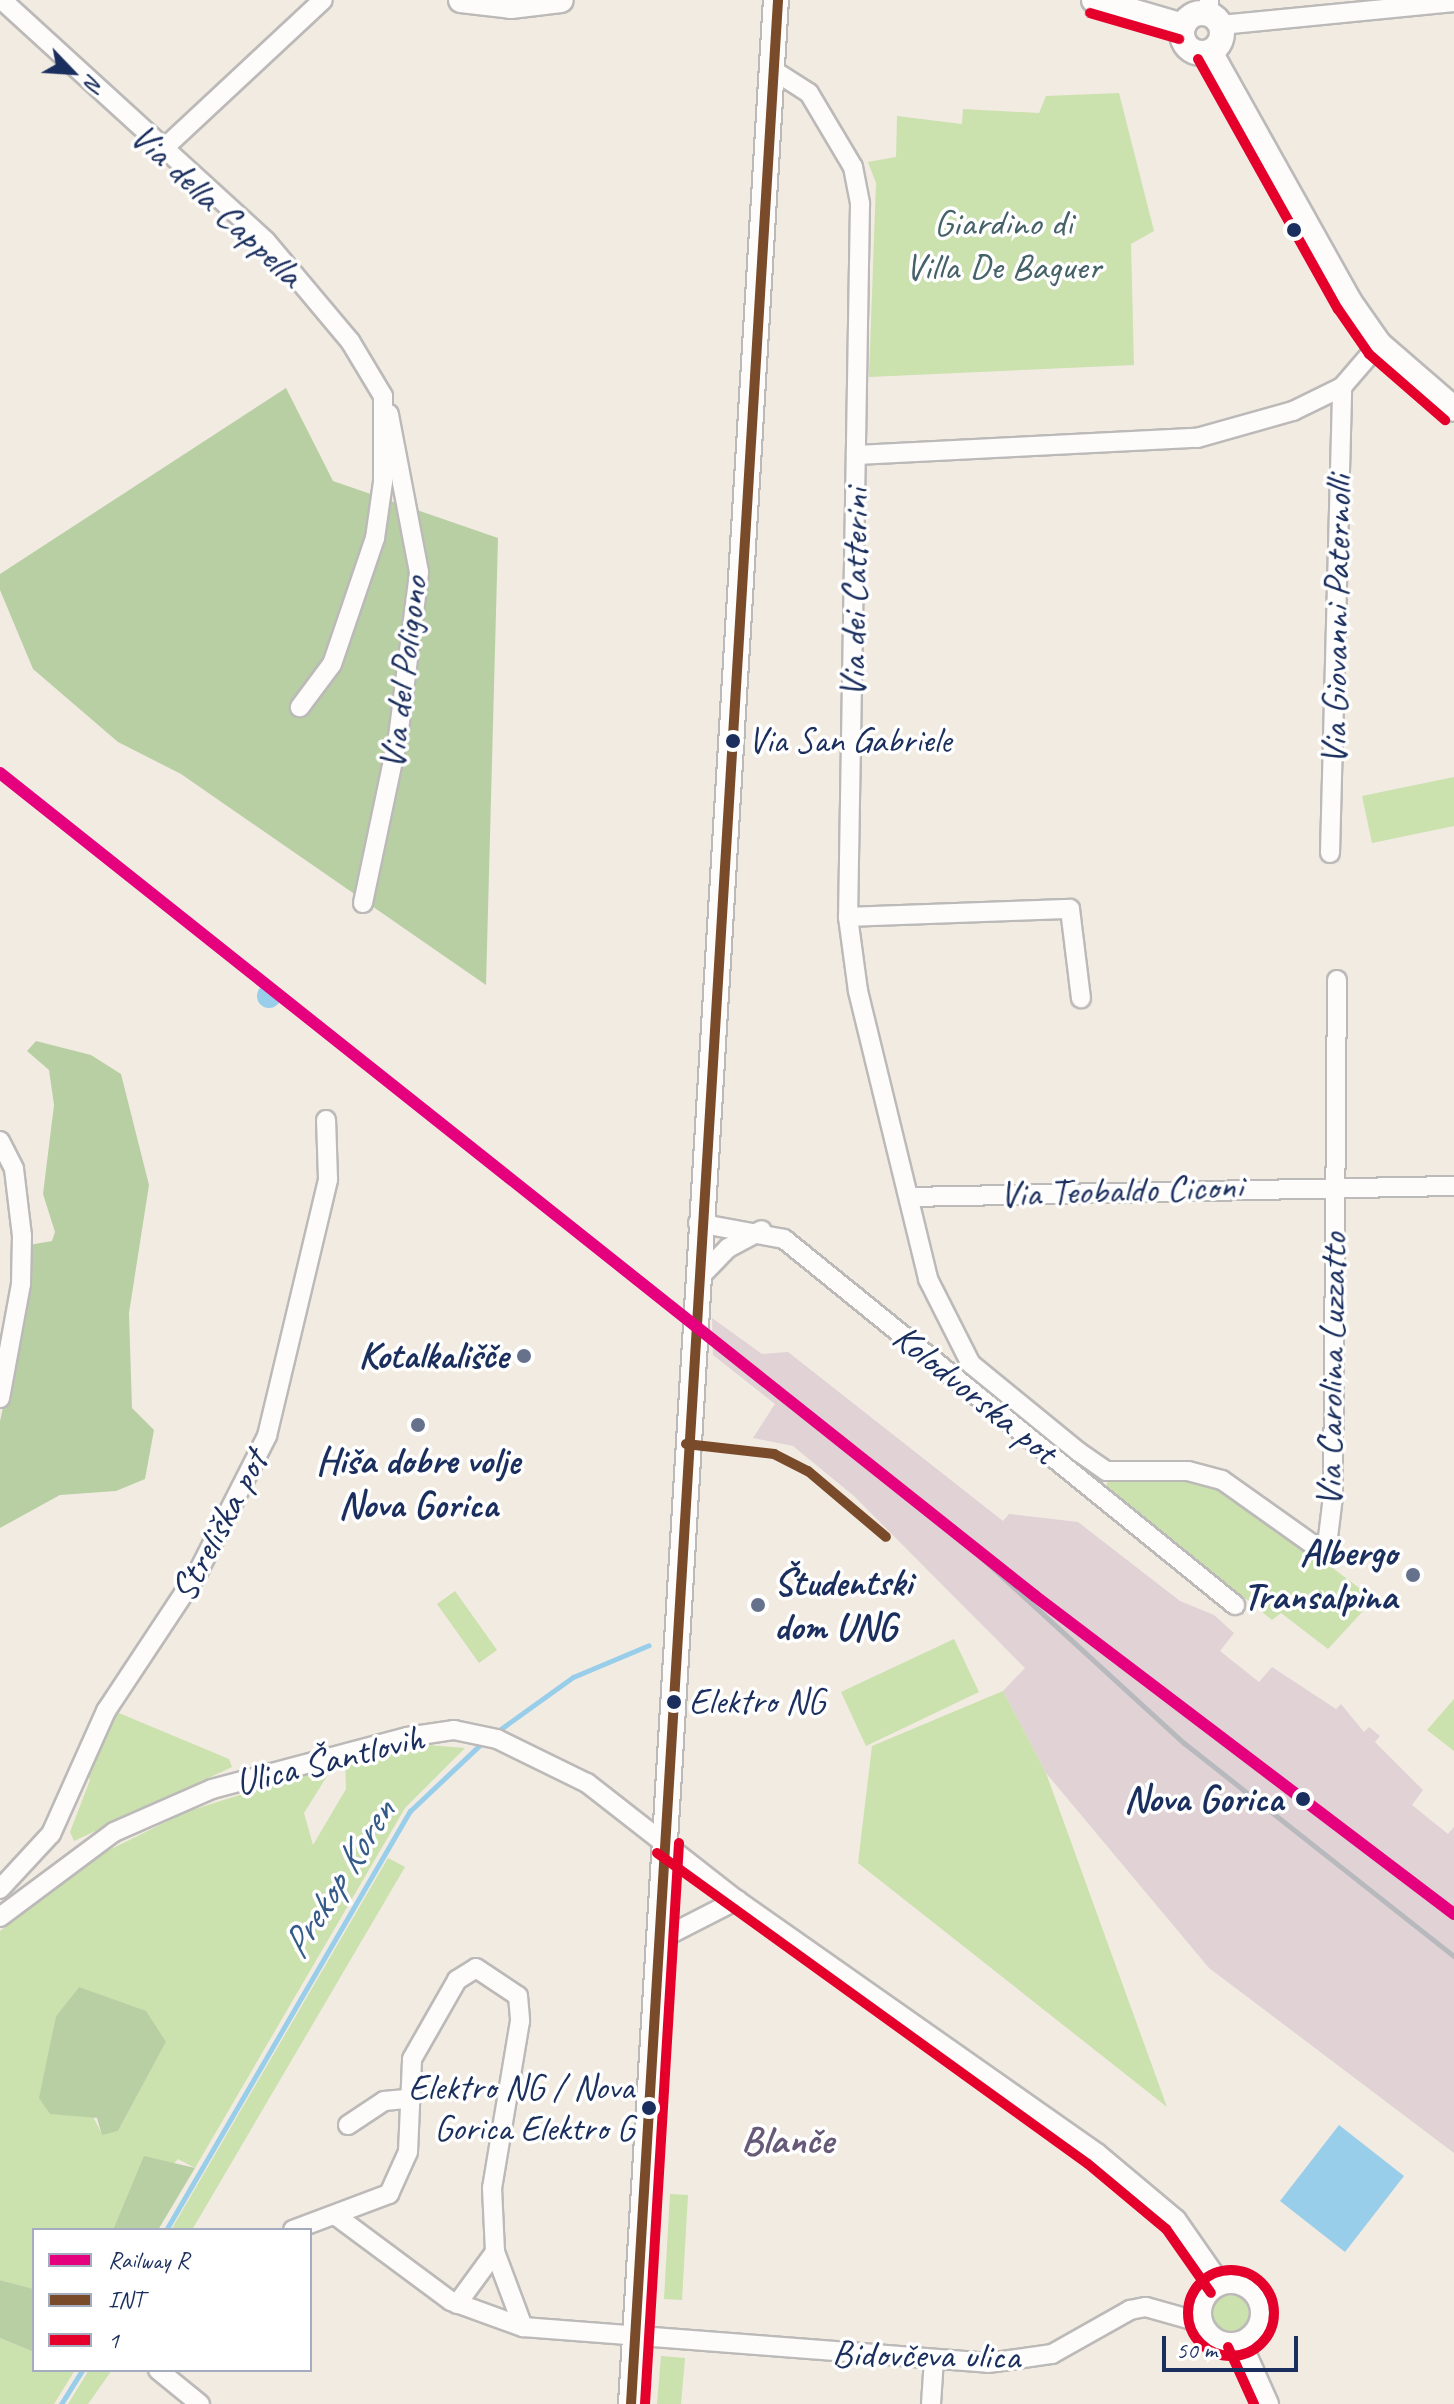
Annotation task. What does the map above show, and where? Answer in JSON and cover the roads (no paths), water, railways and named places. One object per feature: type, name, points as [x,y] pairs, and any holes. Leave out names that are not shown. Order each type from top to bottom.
[{"type":"main road","points":[[461,0],[511,6],[561,0]]},
{"type":"main road","points":[[1094,0],[1183,26]]},
{"type":"main road","points":[[631,2404],[698,1223],[776,4]]},
{"type":"main road","points":[[1183,26],[1194,15],[1213,13],[1221,40],[1210,52]]},
{"type":"main road","points":[[1183,26],[1188,47],[1210,52],[1379,344],[1454,409]]},
{"type":"street","name":"Via della Cappella","points":[[2,0],[161,151],[266,241],[350,341],[383,396]]},
{"type":"street","points":[[161,151],[323,0]]},
{"type":"street","points":[[1213,13],[1454,2]]},
{"type":"street","name":"Via dei Catterini","points":[[770,68],[809,93],[853,167],[860,204],[848,917],[858,991],[928,1279],[971,1364],[1106,1471],[1188,1471],[1222,1480],[1326,1554]]},
{"type":"street","points":[[856,455],[1197,438],[1293,411],[1342,387],[1379,344]]},
{"type":"street","name":"Via Giovanni Paternolli","points":[[1330,853],[1342,387]]},
{"type":"street","points":[[300,707],[332,664],[375,538],[383,482],[383,396]]},
{"type":"street","name":"Via del Poligono","points":[[363,903],[398,737],[419,572],[383,396]]},
{"type":"street","points":[[848,917],[1070,909],[1081,998]]},
{"type":"street","points":[[1334,1187],[1337,980]]},
{"type":"street","name":"Streliška pot","points":[[0,1889],[51,1834],[106,1711],[198,1572],[267,1436],[328,1179],[326,1120]]},
{"type":"street","points":[[0,1141],[14,1169],[22,1236],[21,1284],[0,1398]]},
{"type":"street","name":"Via Teobaldo Ciconi","points":[[909,1197],[1454,1186]]},
{"type":"street","name":"Via Carolina Luzzatto","points":[[1326,1554],[1333,1496],[1334,1187]]},
{"type":"street","points":[[698,1223],[763,1229]]},
{"type":"street","points":[[696,1281],[728,1248],[763,1229]]},
{"type":"street","name":"Kolodvorska pot","points":[[763,1229],[1235,1605]]},
{"type":"street","name":"Ulica Šantlovih","points":[[0,1917],[114,1832],[212,1789],[336,1750],[454,1730],[497,1739],[587,1783],[737,1900],[1109,2161],[1176,2219],[1222,2285]]},
{"type":"street","points":[[659,1940],[697,1914],[737,1900]]},
{"type":"street","points":[[299,2228],[389,2194],[403,2173],[406,2099],[417,2047],[457,1980],[476,1968],[504,1981],[518,1996],[520,2021],[499,2112],[495,2252],[523,2327]]},
{"type":"street","points":[[348,2125],[384,2101],[406,2099]]},
{"type":"street","name":"Bidovčeva ulica","points":[[335,2215],[457,2304],[523,2327],[635,2339],[1014,2363],[1052,2354],[1124,2313],[1146,2307],[1203,2323]]},
{"type":"street","points":[[457,2304],[495,2252]]},
{"type":"street","points":[[1222,2285],[1248,2288],[1259,2303],[1255,2330],[1241,2341],[1222,2342],[1203,2323],[1206,2296],[1222,2285]]},
{"type":"street","points":[[1241,2341],[1269,2404]]},
{"type":"street","points":[[931,2404],[934,2359]]},
{"type":"street","points":[[160,2372],[200,2404]]},
{"type":"water","points":[[269,984],[277,988],[281,996],[277,1004],[269,1008],[261,1004],[257,996],[261,988]]},
{"type":"water","points":[[1339,2125],[1404,2176],[1345,2252],[1280,2201]]},
{"type":"waterway","name":"Prekop Koren","points":[[495,1733],[573,1677],[649,1645]]},
{"type":"waterway","name":"Prekop Koren","points":[[167,2228],[410,1811],[484,1741]]},
{"type":"waterway","name":"Prekop Koren","points":[[61,2404],[81,2372]]},
{"type":"railway","points":[[949,1528],[1184,1743],[1454,1956]]},
{"type":"rail line","name":"R","points":[[0,773],[1035,1596],[1454,1914]]},
{"type":"place","name":"Via San Gabriele","points":[[733,741]]},
{"type":"place","name":"Kotalkališče","points":[[524,1356]]},
{"type":"place","name":"Hiša dobre volje Nova Gorica","points":[[418,1425]]},
{"type":"place","name":"Albergo Transalpina","points":[[1413,1575]]},
{"type":"place","name":"Študentski dom UNG","points":[[758,1605]]},
{"type":"place","name":"Elektro NG","points":[[674,1702]]},
{"type":"place","name":"Nova Gorica","points":[[1303,1799]]},
{"type":"place","name":"Elektro NG / Nova Gorica Elektro G","points":[[649,2108]]},
{"type":"district","name":"Blanče","points":[[787,2140]]},
{"type":"park label","name":"Giardino di Villa De Baguer","points":[[1003,245]]}]
